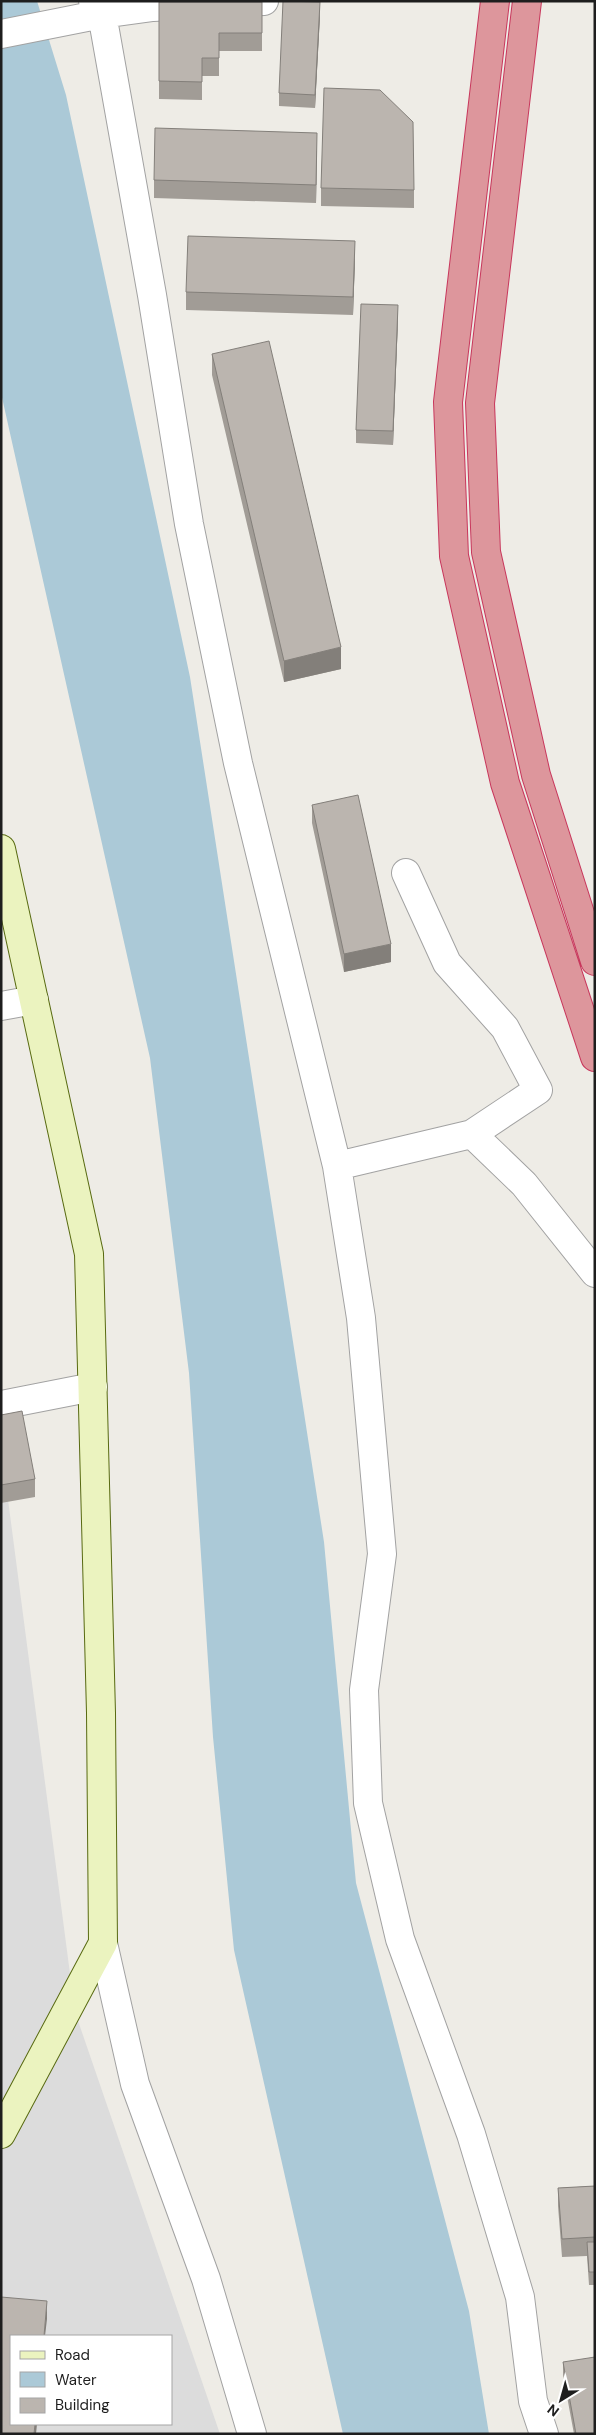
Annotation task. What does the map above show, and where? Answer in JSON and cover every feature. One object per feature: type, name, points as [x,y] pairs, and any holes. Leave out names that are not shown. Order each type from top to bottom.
[{"type":"highway","points":[[495,1],[448,402],[454,556],[505,783],[595,1057]]},
{"type":"highway","points":[[527,1],[480,403],[486,552],[536,775],[595,961]]},
{"type":"street","points":[[1,34],[61,22],[97,8],[264,1]]},
{"type":"street","points":[[97,8],[193,543],[238,763],[337,1166],[361,1318],[382,1554],[364,1690],[368,1802],[400,1938],[471,2134],[520,2297],[533,2401],[544,2434]]},
{"type":"street","points":[[1,849],[89,1254],[101,1713],[104,1943],[135,2084],[206,2279],[252,2434]]},
{"type":"street","points":[[337,1166],[472,1134],[538,1090],[505,1028],[447,962],[406,873]]},
{"type":"street","points":[[1,1006],[34,1000]]},
{"type":"street","points":[[472,1134],[524,1184],[595,1273]]},
{"type":"street","points":[[1,1405],[93,1387]]},
{"type":"street","points":[[1,2134],[104,1943]]},
{"type":"shaded area","points":[[1,1446],[75,2012],[220,2434],[1,2434]]},
{"type":"water","points":[[1,1],[37,1],[66,95],[190,677],[324,1542],[356,1883],[469,2311],[489,2434],[343,2434],[234,1950],[213,1737],[189,1373],[150,1058],[1,393]]},
{"type":"building","points":[[283,1],[320,2],[315,95],[279,93]]},
{"type":"building","points":[[159,2],[262,2],[262,33],[219,33],[219,58],[202,58],[202,82],[159,81]]},
{"type":"building","points":[[324,88],[380,90],[413,122],[414,190],[321,188]]},
{"type":"building","points":[[155,128],[317,133],[316,185],[154,180]]},
{"type":"building","points":[[188,236],[355,241],[353,297],[186,292]]},
{"type":"building","points":[[361,304],[398,305],[393,431],[356,430]]},
{"type":"building","points":[[269,341],[341,647],[284,661],[212,354]]},
{"type":"building","points":[[358,795],[391,944],[344,954],[312,805]]},
{"type":"building","points":[[22,1411],[35,1479],[1,1485],[1,1415]]},
{"type":"building","points":[[595,2186],[595,2237],[562,2239],[558,2188]]},
{"type":"building","points":[[587,2242],[595,2242],[595,2272],[589,2272]]},
{"type":"building","points":[[1,2297],[47,2301],[44,2335],[10,2335],[10,2425],[35,2425],[34,2434],[1,2434]]},
{"type":"building","points":[[595,2357],[595,2434],[576,2434],[563,2362]]}]
